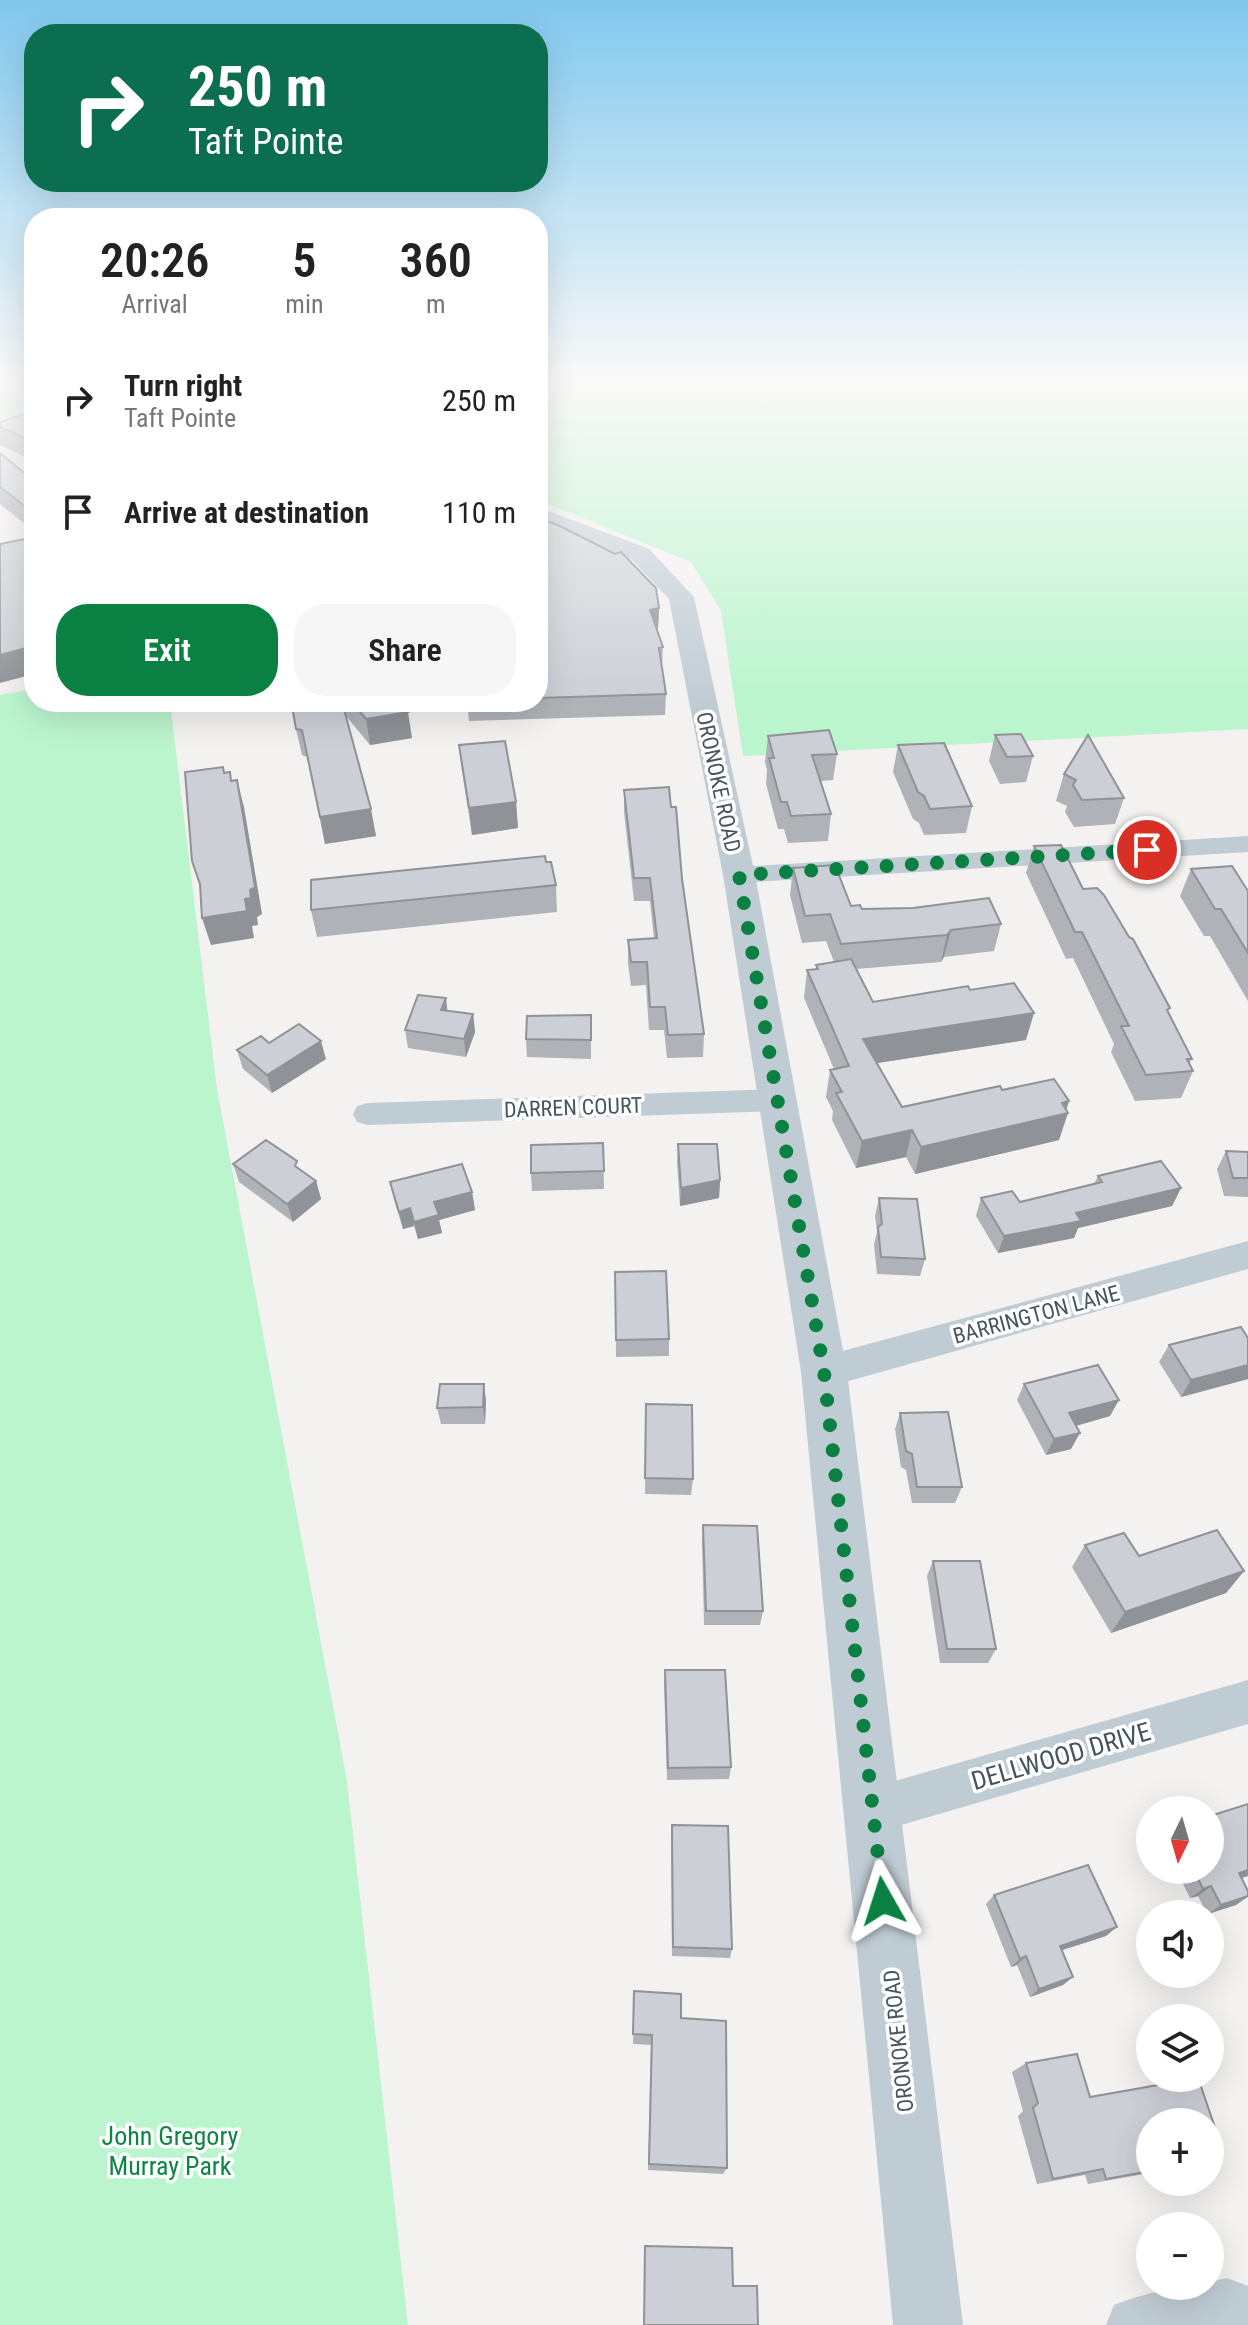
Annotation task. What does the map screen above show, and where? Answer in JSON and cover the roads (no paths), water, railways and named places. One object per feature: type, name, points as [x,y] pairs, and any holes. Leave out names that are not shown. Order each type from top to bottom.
[{"type":"street","name":"ORONOKE ROAD","points":[[548,518],[640,554],[681,597],[739,875],[824,1372],[928,2325]]},
{"type":"street","points":[[739,875],[1248,844]]},
{"type":"street","name":"DARREN COURT","points":[[368,1114],[777,1100]]},
{"type":"street","name":"BARRINGTON LANE","points":[[824,1372],[1248,1255]]},
{"type":"street","name":"DELLWOOD DRIVE","points":[[874,1810],[1248,1702]]},
{"type":"street","points":[[1134,2325],[1227,2306],[1248,2314]]},
{"type":"park label","name":"John Gregory Murray Park","points":[[170,2151]]}]
